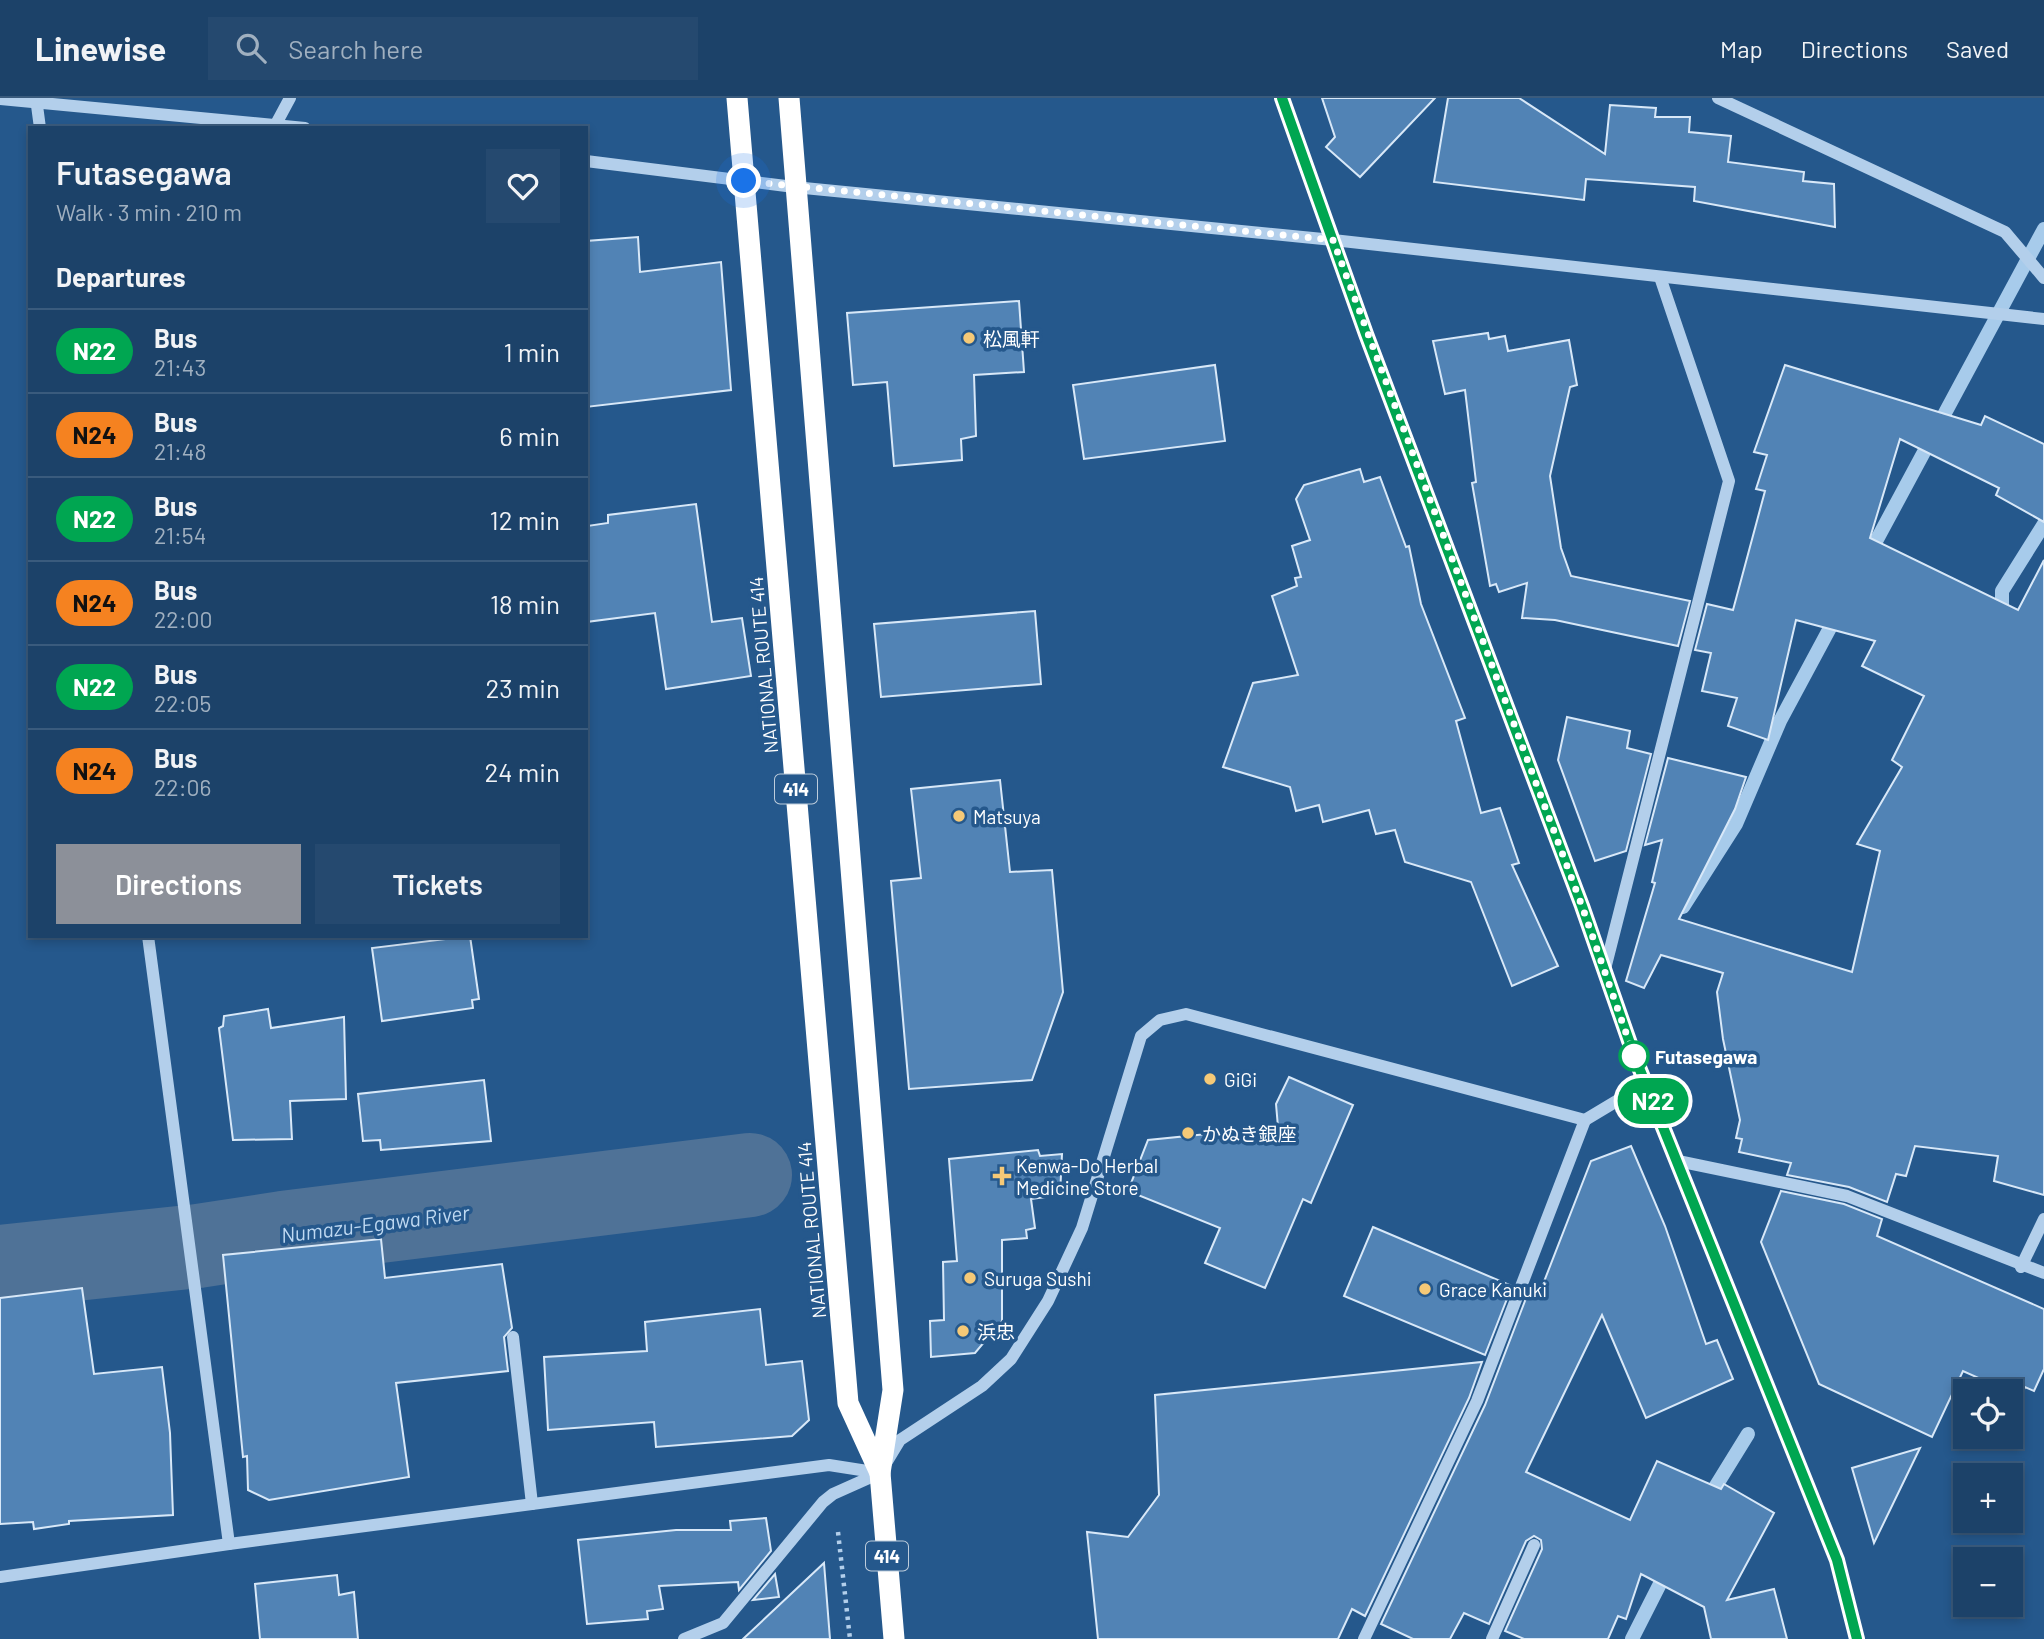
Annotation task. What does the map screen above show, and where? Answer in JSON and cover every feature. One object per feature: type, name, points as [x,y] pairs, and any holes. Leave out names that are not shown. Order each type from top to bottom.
[{"type":"highway","name":"NATIONAL ROUTE 414","points":[[737,98],[848,1403],[880,1474]]},
{"type":"highway","name":"NATIONAL ROUTE 414","points":[[789,98],[794,187],[893,1390],[880,1474],[894,1639]]},
{"type":"street","points":[[276,124],[290,98]]},
{"type":"street","points":[[1282,98],[1605,969],[1645,1084],[1837,1560],[1857,1639]]},
{"type":"street","points":[[1718,98],[2005,232],[2044,278]]},
{"type":"street","points":[[0,99],[36,100],[290,126]]},
{"type":"street","points":[[36,100],[40,126]]},
{"type":"street","points":[[588,161],[794,187],[1333,240],[2044,319]]},
{"type":"street","points":[[1605,969],[1728,481],[1660,277]]},
{"type":"street","points":[[148,938],[229,1544]]},
{"type":"street","points":[[684,1639],[723,1623],[823,1502],[833,1494],[880,1474],[900,1440],[982,1386],[1011,1359],[1048,1301],[1082,1228],[1141,1036],[1160,1020],[1186,1014],[1585,1120]]},
{"type":"street","points":[[1364,1639],[1477,1402],[1585,1120],[1645,1084]]},
{"type":"street","points":[[1678,1161],[1847,1196],[2021,1267],[2044,1273]]},
{"type":"street","points":[[2021,1267],[2044,1219]]},
{"type":"street","points":[[513,1337],[532,1504]]},
{"type":"street","points":[[0,1577],[829,1465],[880,1474]]},
{"type":"street","points":[[1492,1639],[1534,1545]]},
{"type":"building","points":[[1322,98],[1435,98],[1360,177],[1326,147],[1335,137]]},
{"type":"building","points":[[1448,98],[1519,98],[1605,154],[1610,105],[1656,108],[1655,117],[1690,117],[1689,132],[1731,136],[1728,162],[1804,172],[1803,181],[1834,184],[1835,227],[1694,201],[1695,187],[1586,179],[1584,200],[1434,182]]},
{"type":"building","points":[[638,237],[640,272],[721,262],[731,390],[588,407],[588,241]]},
{"type":"building","points":[[1019,301],[1024,372],[974,375],[976,436],[961,439],[962,460],[894,466],[887,382],[853,385],[847,313]]},
{"type":"building","points":[[1488,333],[1489,339],[1505,336],[1508,351],[1569,340],[1577,385],[1570,387],[1550,476],[1561,548],[1571,576],[1690,601],[1678,646],[1555,620],[1522,618],[1527,583],[1499,592],[1496,584],[1490,586],[1472,483],[1476,482],[1465,390],[1445,394],[1433,341]]},
{"type":"building","points":[[1215,365],[1225,441],[1084,459],[1073,385]]},
{"type":"building","points":[[1785,365],[1981,425],[1985,416],[2044,444],[2044,522],[1996,495],[1999,488],[1900,439],[1870,538],[2018,610],[2044,560],[2044,1195],[1994,1181],[1998,1156],[1915,1146],[1906,1176],[1896,1174],[1887,1202],[1849,1187],[1787,1175],[1791,1163],[1739,1152],[1742,1139],[1736,1138],[1740,1120],[1723,1039],[1717,992],[1723,973],[1661,955],[1644,988],[1626,981],[1655,883],[1652,882],[1662,840],[1645,845],[1668,758],[1746,777],[1735,809],[1679,919],[1852,972],[1880,851],[1857,844],[1902,767],[1892,760],[1924,696],[1862,666],[1875,641],[1796,620],[1768,740],[1728,726],[1737,698],[1702,691],[1711,653],[1695,650],[1707,604],[1733,610],[1765,491],[1756,489],[1767,455],[1754,452]]},
{"type":"building","points":[[1360,469],[1364,482],[1380,477],[1406,547],[1409,546],[1421,604],[1465,718],[1456,721],[1481,813],[1500,808],[1519,863],[1512,865],[1558,966],[1512,986],[1471,882],[1405,862],[1395,830],[1376,834],[1369,810],[1323,822],[1319,805],[1296,811],[1290,787],[1223,767],[1253,683],[1298,675],[1272,596],[1297,586],[1295,578],[1301,577],[1292,546],[1310,540],[1296,499],[1304,485]]},
{"type":"building","points":[[696,504],[712,622],[742,618],[751,676],[666,689],[655,613],[588,622],[588,526],[608,523],[608,515]]},
{"type":"building","points":[[1035,611],[1041,684],[881,697],[874,624]]},
{"type":"building","points":[[1567,717],[1630,731],[1627,748],[1651,754],[1626,851],[1595,861],[1558,760]]},
{"type":"building","points":[[1000,780],[1010,872],[1052,870],[1063,992],[1032,1080],[909,1089],[891,881],[921,878],[911,789]]},
{"type":"building","points":[[470,938],[479,999],[472,1000],[473,1008],[382,1021],[372,948]]},
{"type":"building","points":[[268,1009],[271,1028],[344,1017],[346,1099],[290,1101],[292,1139],[233,1140],[219,1028],[223,1026],[224,1016]]},
{"type":"building","points":[[1289,1077],[1353,1105],[1311,1203],[1303,1199],[1265,1288],[1205,1263],[1220,1228],[1128,1191],[1148,1140],[1278,1127],[1276,1104]]},
{"type":"building","points":[[484,1080],[491,1141],[381,1150],[380,1140],[363,1141],[358,1094]]},
{"type":"building","points":[[1631,1146],[1665,1226],[1706,1344],[1717,1340],[1733,1379],[1646,1418],[1602,1315],[1526,1472],[1630,1520],[1657,1461],[1721,1489],[1724,1484],[1774,1513],[1727,1600],[1774,1589],[1787,1639],[1711,1639],[1704,1607],[1641,1574],[1626,1619],[1618,1616],[1608,1639],[1524,1639],[1505,1631],[1542,1549],[1541,1540],[1534,1536],[1526,1541],[1489,1624],[1464,1613],[1450,1639],[1413,1639],[1381,1624],[1485,1405],[1528,1293],[1538,1297],[1591,1161]]},
{"type":"building","points":[[1038,1150],[1040,1156],[1062,1154],[1060,1195],[1031,1199],[1035,1228],[1026,1230],[1027,1238],[1002,1240],[1002,1321],[975,1353],[931,1357],[930,1321],[944,1320],[943,1262],[957,1261],[949,1159]]},
{"type":"building","points":[[1781,1191],[1844,1204],[1882,1219],[1877,1236],[2044,1309],[2044,1369],[2034,1391],[2025,1387],[2023,1392],[2023,1379],[1981,1379],[1963,1371],[1959,1379],[1953,1379],[1953,1392],[1932,1437],[1819,1384],[1761,1242]]},
{"type":"building","name":"Grace Kanuki","points":[[1373,1227],[1512,1286],[1485,1355],[1344,1296]]},
{"type":"building","points":[[381,1239],[385,1278],[502,1264],[512,1328],[504,1337],[508,1371],[396,1383],[409,1477],[269,1500],[248,1490],[247,1456],[243,1457],[223,1255]]},
{"type":"building","points":[[82,1288],[94,1374],[162,1367],[170,1433],[173,1515],[69,1521],[69,1524],[34,1529],[33,1522],[0,1524],[0,1298]]},
{"type":"building","points":[[760,1309],[766,1365],[802,1361],[809,1420],[792,1436],[656,1447],[654,1422],[548,1430],[544,1357],[647,1351],[645,1322]]},
{"type":"building","points":[[1482,1362],[1469,1398],[1365,1616],[1352,1609],[1338,1639],[1098,1639],[1087,1532],[1128,1537],[1159,1495],[1155,1395]]},
{"type":"building","points":[[1920,1448],[1874,1543],[1852,1468]]},
{"type":"building","points":[[766,1518],[771,1551],[739,1590],[738,1582],[659,1586],[663,1609],[647,1611],[648,1619],[587,1624],[578,1540],[676,1530],[731,1530],[730,1521]]},
{"type":"building","points":[[824,1563],[830,1639],[743,1639]]},
{"type":"building","points":[[775,1574],[779,1597],[753,1600]]},
{"type":"building","points":[[337,1575],[339,1595],[354,1592],[358,1639],[260,1639],[255,1584]]},
{"type":"waterway","points":[[1867,558],[2044,229]]},
{"type":"waterway","points":[[2007,618],[2002,614],[2002,591],[2044,524]]},
{"type":"waterway","points":[[1683,907],[1736,824],[1780,721],[1838,613]]},
{"type":"waterway","name":"Numazu-Egawa River","points":[[0,1267],[198,1246],[750,1175]]},
{"type":"waterway","points":[[1706,1502],[1748,1434]]},
{"type":"waterway","points":[[1632,1639],[1668,1568]]},
{"type":"bus line","name":"N22","points":[[1282,98],[1366,334],[1582,906],[1645,1084],[1837,1560],[1857,1639]]},
{"type":"place","name":"松風軒","points":[[969,338]]},
{"type":"place","name":"Matsuya","points":[[959,816]]},
{"type":"place","name":"Futasegawa","points":[[1634,1056]]},
{"type":"place","name":"GiGi","points":[[1210,1079]]},
{"type":"place","name":"かぬき銀座","points":[[1188,1133]]},
{"type":"place","name":"Kenwa-Do Herbal Medicine Store","points":[[1002,1176]]},
{"type":"place","name":"Suruga Sushi","points":[[970,1278]]},
{"type":"place","name":"Grace Kanuki","points":[[1425,1289]]},
{"type":"place","name":"浜忠","points":[[963,1331]]},
{"type":"route","points":[[744,181],[1333,240],[1469,611],[1582,906],[1634,1056]]}]
